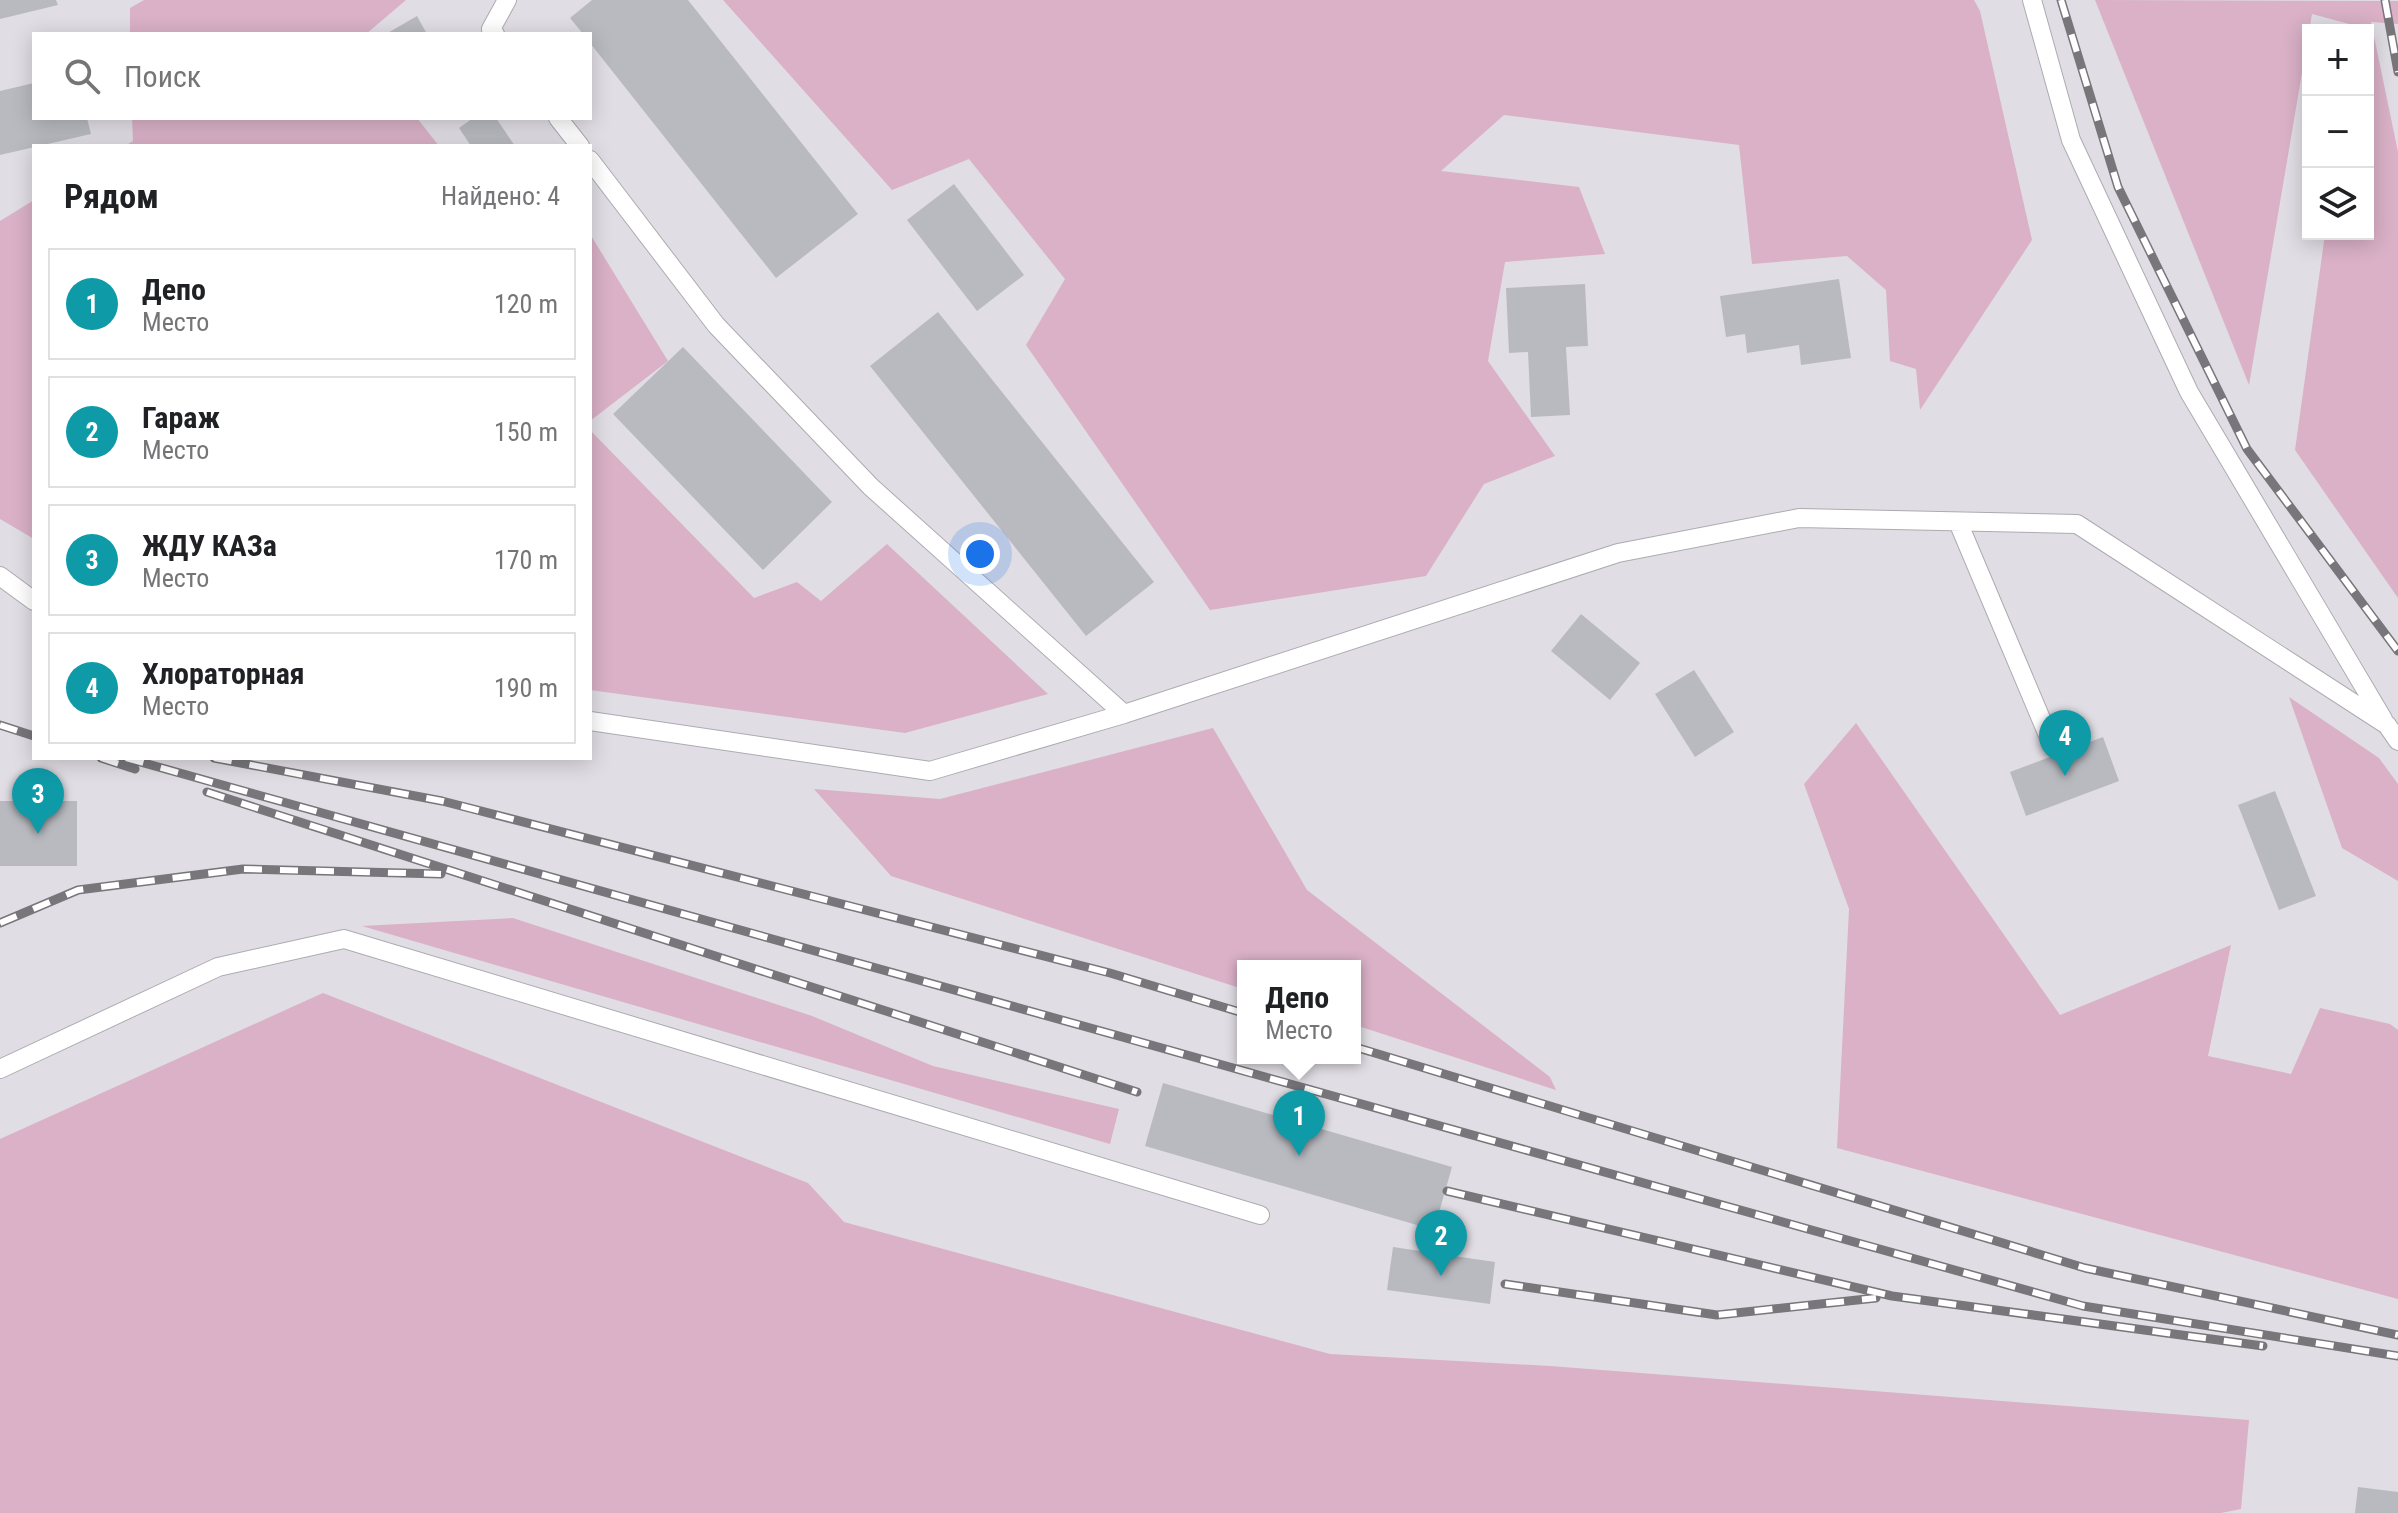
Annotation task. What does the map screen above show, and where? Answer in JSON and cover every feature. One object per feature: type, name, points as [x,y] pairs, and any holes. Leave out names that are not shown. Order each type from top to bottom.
[{"type":"lane","points":[[493,32],[491,29],[507,0]]},
{"type":"lane","points":[[2032,0],[2071,140],[2189,392],[2398,741]]},
{"type":"lane","points":[[560,120],[578,144]]},
{"type":"lane","points":[[592,163],[716,325],[871,487],[1124,714]]},
{"type":"lane","points":[[592,721],[930,771],[1124,714],[1618,553],[1799,518],[2077,524],[2387,725]]},
{"type":"lane","points":[[1958,522],[2050,740]]},
{"type":"lane","points":[[0,576],[32,600]]},
{"type":"lane","points":[[0,1069],[218,967],[344,939],[1260,1215]]},
{"type":"shaded area","points":[[144,0],[406,0],[368,32],[130,32],[130,8]]},
{"type":"shaded area","points":[[723,0],[1974,0],[1980,11],[2032,240],[1920,410],[1916,369],[1890,361],[1886,290],[1847,256],[1752,264],[1739,145],[1504,115],[1441,171],[1579,187],[1605,254],[1505,262],[1488,361],[1555,456],[1484,484],[1426,576],[1210,610],[1026,345],[1065,279],[969,159],[892,190]]},
{"type":"shaded area","points":[[2095,0],[2398,1],[2398,24],[2349,24],[2312,14],[2310,24],[2302,24],[2302,73],[2249,385]]},
{"type":"shaded area","points":[[2374,36],[2398,152],[2398,598],[2295,450],[2324,240],[2374,240]]},
{"type":"shaded area","points":[[132,120],[419,120],[437,144],[128,144],[133,141]]},
{"type":"shaded area","points":[[32,201],[32,538],[0,519],[0,221]]},
{"type":"shaded area","points":[[592,237],[668,361],[592,419]]},
{"type":"shaded area","points":[[592,432],[754,598],[797,582],[821,601],[887,544],[1048,694],[905,733],[592,690]]},
{"type":"shaded area","points":[[2289,697],[2379,758],[2398,784],[2398,881],[2342,848]]},
{"type":"shaded area","points":[[1856,723],[2060,1015],[2231,945],[2208,1056],[2291,1074],[2320,1008],[2390,1024],[2398,1030],[2398,1299],[1837,1148],[1849,909],[1804,784]]},
{"type":"shaded area","points":[[1213,728],[1307,890],[1550,1077],[1556,1090],[1361,1027],[1361,960],[1237,960],[1237,987],[891,876],[814,789],[940,799]]},
{"type":"shaded area","points":[[513,918],[812,1016],[933,1066],[1119,1109],[1110,1144],[362,926]]},
{"type":"shaded area","points":[[323,993],[808,1183],[844,1222],[1330,1354],[1550,1366],[2249,1420],[2241,1509],[2221,1513],[0,1513],[0,1139]]},
{"type":"building","points":[[0,0],[56,0],[58,5],[0,19]]},
{"type":"building","points":[[592,0],[688,0],[858,214],[776,278],[592,46],[592,32],[581,32],[570,18]]},
{"type":"building","points":[[417,16],[426,32],[389,32]]},
{"type":"building","points":[[32,83],[32,120],[88,120],[91,134],[48,144],[32,144],[32,148],[0,155],[0,91]]},
{"type":"building","points":[[470,120],[497,120],[514,144],[470,144],[459,128]]},
{"type":"building","points":[[954,184],[1024,275],[977,311],[907,220]]},
{"type":"building","points":[[1839,279],[1851,358],[1801,365],[1799,345],[1747,353],[1745,334],[1726,337],[1720,296]]},
{"type":"building","points":[[1585,284],[1588,346],[1566,347],[1570,415],[1531,417],[1528,352],[1509,353],[1506,288]]},
{"type":"building","points":[[938,312],[1154,582],[1086,636],[870,366]]},
{"type":"building","points":[[683,347],[832,502],[763,570],[613,414]]},
{"type":"building","points":[[1581,614],[1640,663],[1610,700],[1551,651]]},
{"type":"building","points":[[1694,670],[1734,732],[1695,757],[1655,694]]},
{"type":"building","points":[[2103,737],[2119,781],[2026,816],[2010,772]]},
{"type":"building","points":[[2275,791],[2316,896],[2279,910],[2238,805]]},
{"type":"building","points":[[0,801],[77,801],[77,866],[0,866]]},
{"type":"building","points":[[1163,1083],[1452,1167],[1434,1230],[1145,1146]]},
{"type":"building","points":[[1393,1247],[1495,1262],[1490,1304],[1387,1290]]},
{"type":"building","points":[[2358,1487],[2398,1492],[2398,1513],[2355,1513]]},
{"type":"railway","points":[[2061,0],[2118,187],[2247,449],[2398,651]]},
{"type":"railway","points":[[2385,0],[2398,72]]},
{"type":"railway","points":[[0,725],[32,735]]},
{"type":"railway","points":[[107,760],[135,769]]},
{"type":"railway","points":[[133,760],[2083,1306],[2398,1356]]},
{"type":"railway","points":[[225,760],[442,801],[1110,973],[1237,1011]]},
{"type":"railway","points":[[207,792],[1137,1092]]},
{"type":"railway","points":[[0,923],[78,890],[243,869],[441,874]]},
{"type":"railway","points":[[1361,1049],[2085,1268],[2398,1335]]},
{"type":"railway","points":[[1447,1191],[1892,1296],[2263,1346]]},
{"type":"railway","points":[[1505,1284],[1717,1315],[1876,1298]]},
{"type":"place","name":"Хлораторная","points":[[2065,776]]},
{"type":"place","name":"ЖДУ КАЗа","points":[[38,834]]},
{"type":"place","name":"Депо","points":[[1299,1156]]},
{"type":"place","name":"Гараж","points":[[1441,1276]]}]
